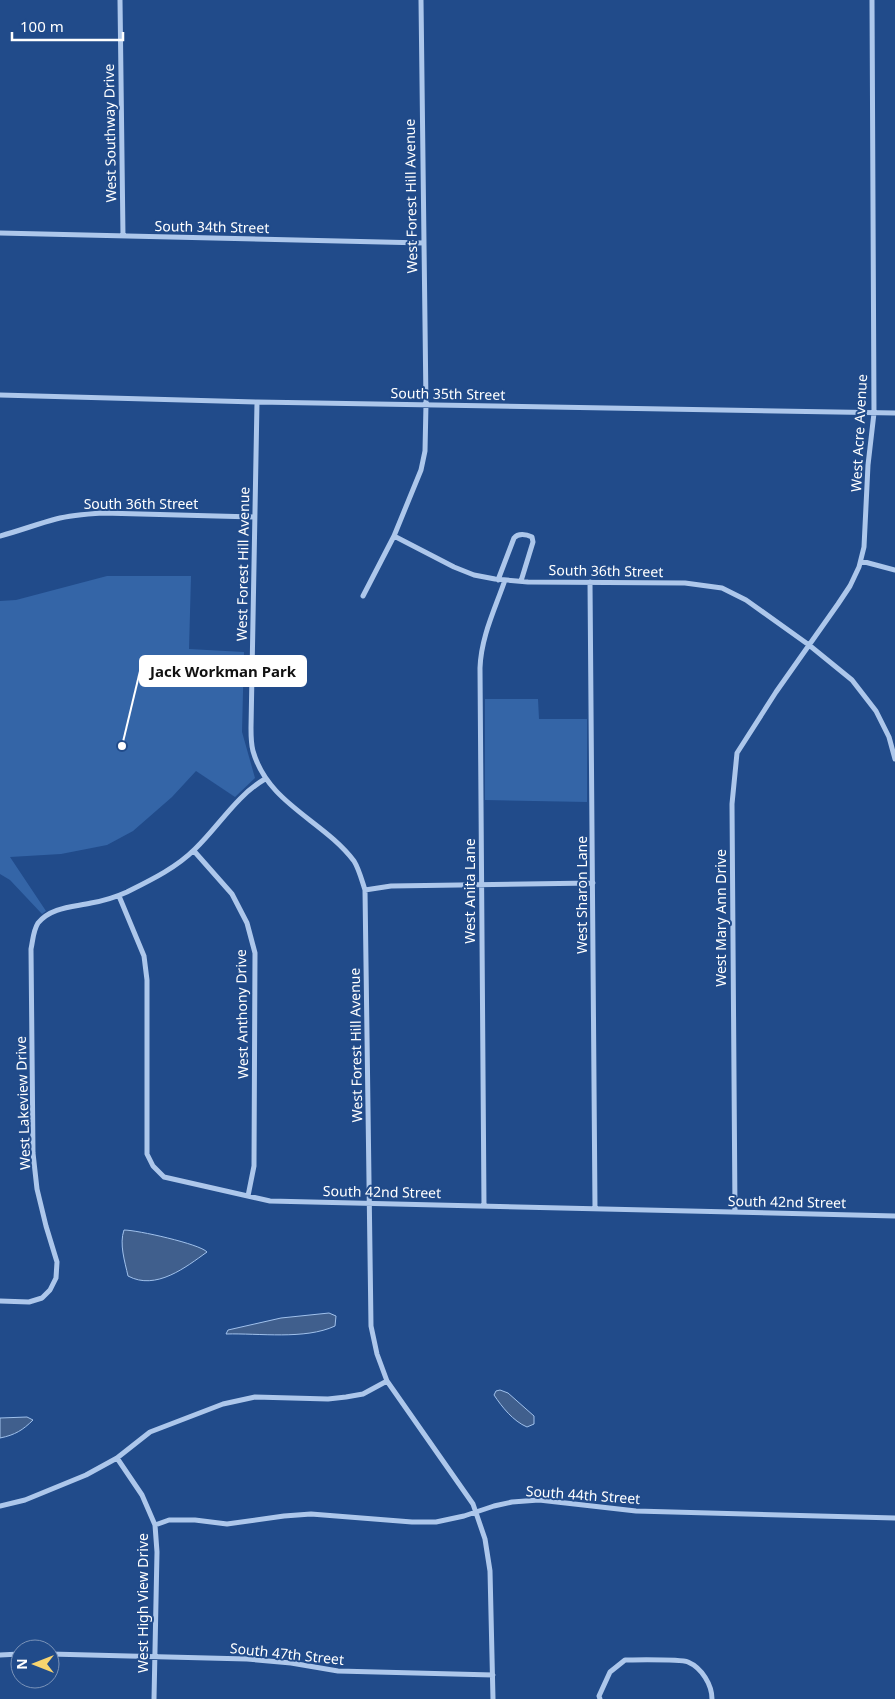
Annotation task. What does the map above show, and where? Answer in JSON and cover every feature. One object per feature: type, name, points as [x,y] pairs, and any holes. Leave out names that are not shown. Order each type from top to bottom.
[{"type":"street","name":"West Southway Drive","points":[[120,0],[123,236]]},
{"type":"street","name":"West Forest Hill Avenue","points":[[363,596],[394,536],[418,481],[424,460],[426,404],[421,0]]},
{"type":"street","name":"West Acre Avenue","points":[[809,645],[850,586],[861,561],[865,533],[868,465],[874,413],[872,0]]},
{"type":"street","name":"South 34th Street","points":[[0,234],[424,243]]},
{"type":"street","name":"South 35th Street","points":[[0,395],[257,402],[895,413]]},
{"type":"street","name":"West Forest Hill Avenue","points":[[257,402],[251,728],[253,751],[265,779],[287,803],[328,834],[355,862],[365,890],[371,1326],[377,1354],[388,1381],[451,1470],[476,1511],[485,1539],[490,1571],[493,1699]]},
{"type":"street","name":"South 36th Street","points":[[0,536],[56,519],[83,514],[254,517]]},
{"type":"street","points":[[498,580],[514,538],[524,534],[532,537],[533,542],[521,581]]},
{"type":"street","name":"South 36th Street","points":[[394,536],[454,567],[498,580],[685,583],[722,588],[746,600],[809,645]]},
{"type":"street","points":[[861,561],[895,570]]},
{"type":"street","name":"West Anita Lane","points":[[484,1206],[480,656],[505,580]]},
{"type":"street","name":"West Sharon Lane","points":[[590,582],[595,1208]]},
{"type":"street","points":[[809,645],[861,689],[883,724],[895,759]]},
{"type":"street","name":"West Mary Ann Drive","points":[[735,1212],[732,804],[737,753],[760,715],[809,645]]},
{"type":"street","points":[[119,896],[162,874],[194,851],[240,798],[253,786],[265,779]]},
{"type":"street","name":"West Anthony Drive","points":[[194,851],[232,894],[247,923],[255,953],[254,1166],[248,1196]]},
{"type":"street","points":[[365,890],[390,886],[593,883]]},
{"type":"street","name":"South 42nd Street","points":[[119,896],[144,956],[146,972],[147,1154],[153,1166],[164,1177],[270,1201],[895,1216]]},
{"type":"street","name":"West Lakeview Drive","points":[[0,1301],[29,1302],[42,1298],[50,1290],[56,1278],[57,1262],[42,1207],[33,1153],[31,949],[34,933],[38,923],[56,910],[119,896]]},
{"type":"street","points":[[0,1506],[24,1500],[86,1475],[117,1458],[150,1432],[223,1404],[255,1397],[328,1399],[346,1397],[363,1394],[388,1381]]},
{"type":"street","name":"West High View Drive","points":[[117,1458],[142,1496],[155,1525],[157,1552],[154,1699]]},
{"type":"street","name":"South 44th Street","points":[[155,1525],[169,1520],[195,1520],[227,1524],[311,1514],[412,1522],[436,1522],[512,1502],[539,1500],[636,1511],[895,1518]]},
{"type":"street","name":"South 47th Street","points":[[60,1654],[267,1660],[338,1671],[493,1676]]},
{"type":"street","points":[[600,1699],[599,1696],[610,1672],[625,1660],[687,1661],[702,1673],[712,1689],[712,1699]]},
{"type":"shaded area","points":[[107,576],[191,576],[189,649],[244,652],[242,732],[255,778],[235,797],[196,771],[172,797],[133,831],[107,845],[61,854],[10,857],[46,911],[42,914],[10,880],[0,874],[0,601],[16,600]]},
{"type":"shaded area","points":[[485,699],[538,699],[539,719],[587,719],[587,802],[485,800]]},
{"type":"shaded area","points":[[124,1230],[193,1245],[207,1252],[170,1275],[149,1281],[139,1280],[128,1276],[122,1247]]},
{"type":"shaded area","points":[[329,1313],[336,1316],[335,1326],[310,1333],[282,1335],[226,1334],[228,1330],[281,1318]]},
{"type":"shaded area","points":[[500,1390],[508,1393],[534,1416],[534,1424],[527,1427],[508,1413],[494,1395],[496,1391]]},
{"type":"shaded area","points":[[27,1417],[33,1420],[26,1427],[14,1434],[0,1438],[0,1418]]},
{"type":"place","name":"Jack Workman Park","points":[[122,746]]}]
